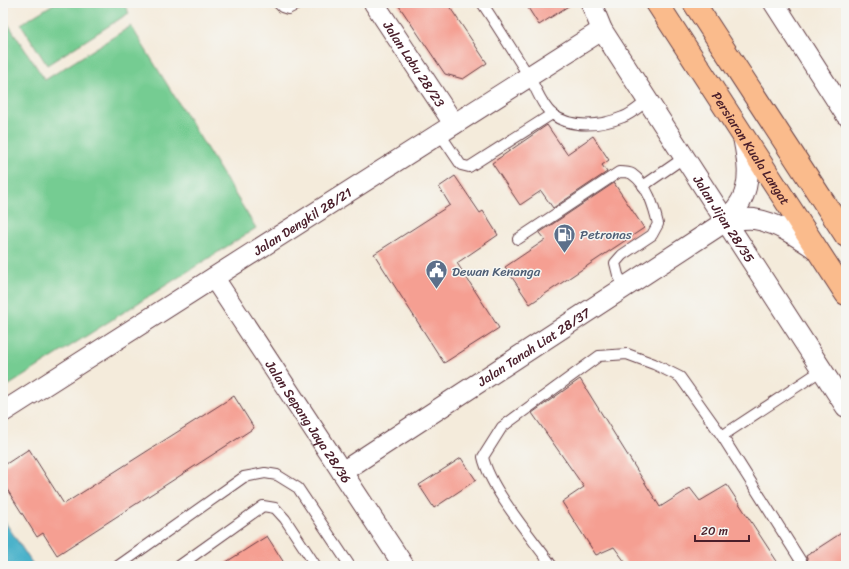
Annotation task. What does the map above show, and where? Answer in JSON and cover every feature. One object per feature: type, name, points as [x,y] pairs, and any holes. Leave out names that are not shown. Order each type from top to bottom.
[{"type":"main road","name":"Persiaran Kuala Langat","points":[[657,3],[846,294]]},
{"type":"main road","points":[[694,3],[846,236]]},
{"type":"street","name":"Jalan Labu 28/23","points":[[374,3],[447,129]]},
{"type":"street","name":"Jalan Jijan 28/35","points":[[591,3],[602,30],[846,407]]},
{"type":"street","points":[[774,3],[846,115]]},
{"type":"street","name":"Jalan Dengkil 28/21","points":[[3,412],[602,30]]},
{"type":"street","points":[[726,221],[741,202],[746,189],[749,163],[743,137]]},
{"type":"street","points":[[726,221],[753,219],[771,224],[799,238],[817,250]]},
{"type":"street","name":"Jalan Tanah Liat 28/37","points":[[342,472],[726,221]]},
{"type":"street","name":"Jalan Sepang Jaya 28/36","points":[[214,278],[404,566]]},
{"type":"lane","points":[[278,3],[282,7],[288,9],[300,3]]},
{"type":"lane","points":[[482,3],[529,77],[540,98],[552,114],[570,124],[601,122],[624,117],[648,100]]},
{"type":"lane","points":[[447,129],[461,165],[469,167],[552,114]]},
{"type":"lane","points":[[643,186],[685,157]]},
{"type":"lane","points":[[518,239],[619,172],[631,174],[643,186],[652,202],[658,224],[652,236],[615,262],[618,275],[625,288]]},
{"type":"lane","points":[[552,566],[513,512],[486,468],[483,457],[502,426],[599,356],[627,354],[654,364],[680,377],[722,436],[804,566]]},
{"type":"lane","points":[[722,436],[822,370]]},
{"type":"lane","points":[[118,566],[133,562],[244,477],[265,473],[277,476],[298,488],[350,566]]},
{"type":"lane","points":[[179,566],[263,506],[275,508],[285,519],[316,566]]},
{"type":"green space","points":[[55,3],[123,3],[129,13],[47,65],[21,24]]},
{"type":"green space","points":[[6,21],[45,80],[131,26],[256,228],[3,389],[3,24]]},
{"type":"water","points":[[3,519],[34,566],[3,566]]},
{"type":"building","points":[[397,3],[447,3],[487,63],[463,79],[445,74]]},
{"type":"building","points":[[525,3],[573,3],[539,25]]},
{"type":"building","points":[[547,125],[567,154],[593,136],[609,160],[602,165],[607,172],[553,208],[541,191],[520,205],[492,163]]},
{"type":"building","name":"Dewan Kenanga","points":[[455,176],[480,213],[483,211],[498,235],[457,263],[499,328],[444,363],[374,254],[450,205],[439,187]]},
{"type":"building","name":"Petronas","points":[[614,183],[644,228],[530,304],[505,267],[545,240],[539,233]]},
{"type":"building","points":[[580,379],[660,507],[690,488],[700,501],[727,485],[780,566],[628,566],[614,547],[596,555],[562,502],[584,487],[532,413]]},
{"type":"building","points":[[234,396],[254,428],[57,555],[43,533],[37,537],[3,483],[3,466],[29,449],[64,504]]},
{"type":"building","points":[[461,458],[476,480],[434,508],[419,485]]},
{"type":"building","points":[[846,530],[846,566],[810,566],[806,556]]},
{"type":"building","points":[[267,536],[286,566],[220,566]]},
{"type":"place","name":"Petronas","points":[[565,254]]},
{"type":"place","name":"Dewan Kenanga","points":[[436,290]]}]
